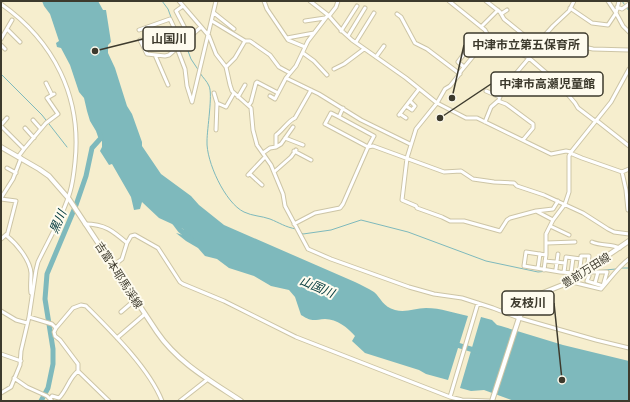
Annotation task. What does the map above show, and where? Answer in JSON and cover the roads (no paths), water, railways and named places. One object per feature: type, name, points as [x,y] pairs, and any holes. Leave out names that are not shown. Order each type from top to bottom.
[{"type":"main road","name":"吉富本耶馬渓線","points":[[1,147],[49,176],[69,199],[135,300],[170,349],[188,366],[241,401]]},
{"type":"main road","name":"豊前万田線","points":[[491,400],[519,320],[526,305],[531,300],[587,272],[629,241]]},
{"type":"street","points":[[179,1],[209,36],[216,54],[226,67],[230,85],[234,93],[251,108],[255,139],[271,165],[283,194],[285,206],[308,249],[312,252],[409,287],[434,294],[462,298],[493,308],[519,320],[629,348]]},
{"type":"street","points":[[177,48],[185,69],[187,86],[192,102],[209,36],[216,1]]},
{"type":"street","points":[[264,1],[267,9],[288,40],[305,48]]},
{"type":"street","points":[[310,1],[341,31],[437,103],[466,118],[477,118],[551,154],[566,151],[622,172],[629,169]]},
{"type":"street","points":[[270,96],[275,98],[286,78],[296,66],[314,33],[336,7],[338,1]]},
{"type":"street","points":[[449,1],[485,30],[489,37],[528,57],[559,84],[578,108],[629,146]]},
{"type":"street","points":[[486,1],[498,10],[504,19],[536,44],[574,45],[593,49],[629,50]]},
{"type":"street","points":[[485,122],[491,107],[499,99],[502,91],[536,44],[570,8],[574,1]]},
{"type":"street","points":[[608,1],[623,26],[629,32]]},
{"type":"street","points":[[570,8],[592,23],[608,25],[616,13],[619,1]]},
{"type":"street","points":[[1,4],[25,25],[46,48],[59,68],[67,86],[74,112],[76,144],[69,199],[37,264],[31,272]]},
{"type":"street","points":[[617,7],[622,9],[629,4]]},
{"type":"street","points":[[183,6],[176,11],[189,36]]},
{"type":"street","points":[[341,31],[358,6]]},
{"type":"street","points":[[348,36],[365,8]]},
{"type":"street","points":[[481,27],[498,10]]},
{"type":"street","points":[[501,14],[507,10]]},
{"type":"street","points":[[214,13],[234,29]]},
{"type":"street","points":[[356,42],[374,13]]},
{"type":"street","points":[[397,14],[401,17],[415,43],[427,49],[460,74]]},
{"type":"street","points":[[305,21],[327,16]]},
{"type":"street","points":[[139,30],[170,19],[182,43]]},
{"type":"street","points":[[1,39],[12,20]]},
{"type":"street","points":[[212,21],[245,41],[250,41],[270,55],[280,67],[290,73]]},
{"type":"street","points":[[140,40],[147,54],[165,56],[169,55],[201,27]]},
{"type":"street","points":[[7,29],[20,42]]},
{"type":"street","points":[[287,38],[314,33]]},
{"type":"street","points":[[489,37],[460,74],[446,89],[416,129],[410,144],[407,158],[402,200],[416,206],[417,208],[442,217],[450,222],[464,222],[500,231],[510,218],[536,211],[553,209]]},
{"type":"street","points":[[226,67],[235,58],[245,41]]},
{"type":"street","points":[[1,45],[5,49]]},
{"type":"street","points":[[376,57],[384,46]]},
{"type":"street","points":[[334,69],[344,64],[364,49]]},
{"type":"street","points":[[464,67],[458,62],[466,51],[473,56]]},
{"type":"street","points":[[303,53],[314,61],[326,76]]},
{"type":"street","points":[[156,55],[168,85]]},
{"type":"street","points":[[544,270],[547,243],[546,234],[553,220],[565,204],[570,185],[569,156],[595,120],[611,102],[629,69]]},
{"type":"street","points":[[286,78],[319,94],[361,120],[410,144]]},
{"type":"street","points":[[249,106],[252,102],[257,82],[278,93]]},
{"type":"street","points":[[1,238],[7,234],[16,201],[2,196],[16,173],[19,157],[41,129],[58,114],[46,98],[53,94],[46,83]]},
{"type":"street","points":[[238,98],[245,85]]},
{"type":"street","points":[[406,118],[400,114],[419,89]]},
{"type":"street","points":[[276,147],[276,135],[284,129],[292,119],[295,118],[310,90]]},
{"type":"street","points":[[486,91],[533,124],[533,128],[523,140]]},
{"type":"street","points":[[214,93],[217,103],[216,130]]},
{"type":"street","points":[[227,112],[226,107],[234,93]]},
{"type":"street","points":[[406,106],[412,110],[415,106],[410,101]]},
{"type":"street","points":[[217,103],[226,107]]},
{"type":"street","points":[[339,117],[343,108]]},
{"type":"street","points":[[294,224],[315,213],[340,208],[343,204],[368,147],[374,136],[331,112],[325,124],[368,147],[373,146],[444,172],[461,171],[473,179],[514,183],[518,186],[565,204],[614,232],[629,234]]},
{"type":"street","points":[[7,118],[1,125],[24,150]]},
{"type":"street","points":[[33,120],[41,129]]},
{"type":"street","points":[[356,126],[361,120]]},
{"type":"street","points":[[262,185],[249,175],[270,148],[281,144],[293,127]]},
{"type":"street","points":[[25,128],[34,138]]},
{"type":"street","points":[[285,138],[303,145]]},
{"type":"street","points":[[274,172],[291,157],[295,150],[311,160]]},
{"type":"street","points":[[7,168],[16,173]]},
{"type":"street","points":[[622,172],[628,190],[628,210]]},
{"type":"street","points":[[547,217],[558,201]]},
{"type":"street","points":[[536,211],[553,220]]},
{"type":"street","points":[[85,224],[98,224],[104,226],[127,243]]},
{"type":"street","points":[[550,226],[570,235]]},
{"type":"street","points":[[7,234],[7,236],[14,242],[26,258],[31,272],[30,289],[32,293]]},
{"type":"street","points":[[113,266],[122,259],[127,243],[129,242],[131,236],[135,235],[158,248],[180,282],[183,284],[224,301],[296,337],[462,400],[491,400]]},
{"type":"street","points":[[547,243],[575,242]]},
{"type":"street","points":[[592,242],[599,245],[620,248]]},
{"type":"street","points":[[546,255],[526,252],[524,266],[571,273],[606,272],[603,286]]},
{"type":"street","points":[[538,268],[540,254]]},
{"type":"street","points":[[556,269],[558,254]]},
{"type":"street","points":[[564,272],[566,257],[581,259],[582,256],[589,256],[587,281],[603,286]]},
{"type":"street","points":[[571,273],[573,258]]},
{"type":"street","points":[[581,259],[587,272]]},
{"type":"street","points":[[568,281],[601,289],[617,269],[629,259]]},
{"type":"street","points":[[545,261],[565,263]]},
{"type":"street","points":[[1,393],[10,387],[21,361],[37,264]]},
{"type":"street","points":[[595,283],[598,272]]},
{"type":"street","points":[[121,312],[135,300]]},
{"type":"street","points":[[450,395],[478,303]]},
{"type":"street","points":[[109,401],[78,371],[78,364],[60,340],[55,336],[54,332],[56,328],[73,308],[79,305],[83,305],[117,338],[155,386],[162,401]]},
{"type":"street","points":[[1,311],[16,320],[27,323]]},
{"type":"street","points":[[117,338],[145,314]]},
{"type":"street","points":[[28,317],[52,324],[56,328]]},
{"type":"street","points":[[1,354],[21,361]]},
{"type":"street","points":[[14,378],[27,387],[50,399],[52,396],[59,398],[65,392],[73,375],[78,371]]},
{"type":"street","points":[[180,401],[208,379]]},
{"type":"water","points":[[42,1],[98,1],[103,10],[106,10],[111,42],[108,45],[108,53],[115,68],[127,106],[132,114],[142,146],[161,174],[191,196],[199,205],[224,225],[355,282],[374,292],[385,305],[391,309],[403,311],[432,308],[468,316],[448,380],[365,353],[352,341],[355,336],[342,324],[329,319],[310,320],[301,315],[295,297],[289,290],[271,286],[254,276],[229,268],[217,259],[205,256],[198,248],[176,233],[187,236],[183,229],[159,218],[142,202],[140,209],[134,210],[131,197],[112,164],[109,165],[100,151],[102,141],[90,121],[84,98],[79,92],[70,65],[61,48],[57,47],[56,43],[59,41],[50,14]]},
{"type":"water","points":[[481,317],[492,320],[497,325],[563,345],[629,361],[629,401],[514,401],[484,390],[471,391],[460,388]]},
{"type":"waterway","points":[[162,1],[168,9],[172,20]]},
{"type":"waterway","points":[[622,1],[629,11]]},
{"type":"waterway","points":[[185,43],[191,59],[199,71]]},
{"type":"waterway","points":[[200,73],[208,84],[210,90],[207,141],[210,159],[213,170],[224,191],[230,200],[244,212],[264,217],[296,229]]},
{"type":"waterway","points":[[1,74],[42,115],[67,147]]},
{"type":"waterway","name":"黒川","points":[[41,401],[48,388],[53,364],[53,349],[45,299],[47,274],[76,205],[86,176],[92,148],[101,138],[99,132]]},
{"type":"waterway","points":[[299,230],[303,234],[331,230],[361,220],[408,232],[486,261],[538,272],[548,271]]},
{"type":"waterway","name":"山国川","points":[[174,222],[180,230],[191,239]]},
{"type":"waterway","points":[[621,268],[629,268]]},
{"type":"waterway","points":[[595,271],[616,269]]},
{"type":"waterway","name":"山国川","points":[[454,344],[477,351]]},
{"type":"place","name":"山国川","points":[[95,51]]},
{"type":"place","name":"中津市立第五保育所","points":[[452,98]]},
{"type":"place","name":"中津市高瀬児童館","points":[[440,118]]},
{"type":"place","name":"友枝川","points":[[562,380]]}]
